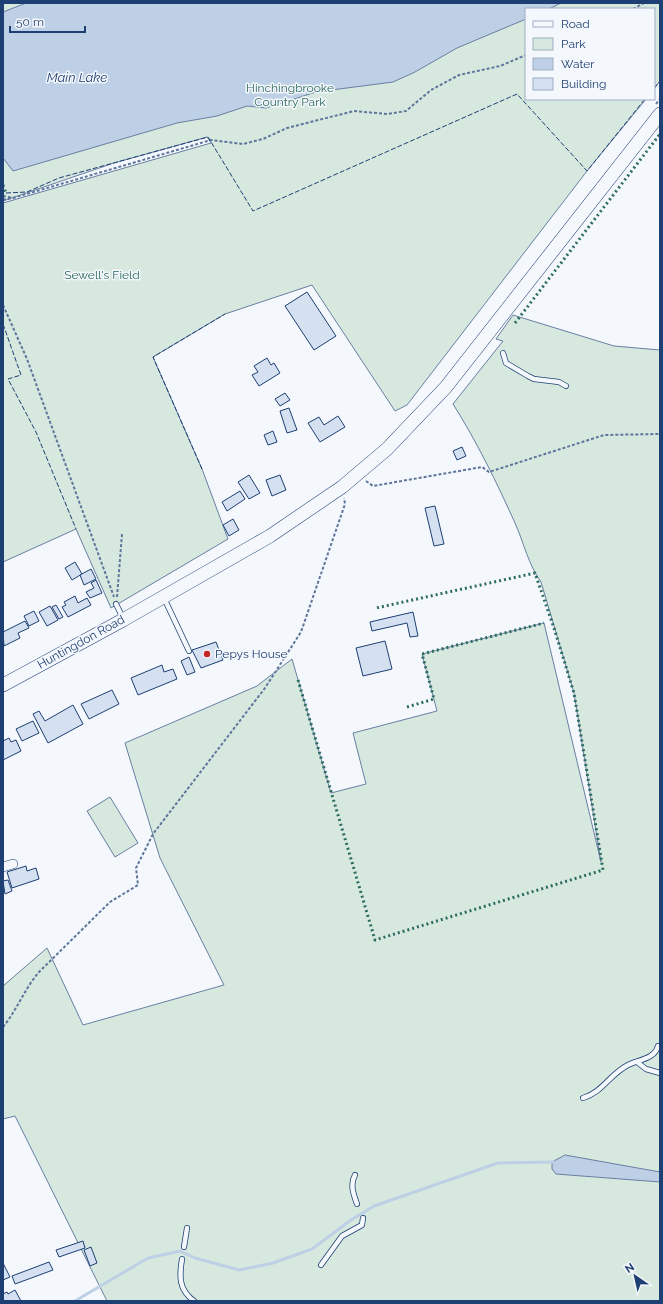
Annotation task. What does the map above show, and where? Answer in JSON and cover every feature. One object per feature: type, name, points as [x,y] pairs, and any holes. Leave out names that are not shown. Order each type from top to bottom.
[{"type":"main road","name":"Huntingdon Road","points":[[3,685],[123,620],[270,536],[342,487],[387,449],[446,387],[658,109]]},
{"type":"street","points":[[3,867],[13,864]]},
{"type":"lane","points":[[503,353],[506,363],[528,376],[534,379],[559,382],[566,386]]},
{"type":"lane","points":[[161,598],[189,651]]},
{"type":"lane","points":[[116,602],[123,620]]},
{"type":"lane","points":[[583,1098],[600,1090],[622,1068],[652,1054],[658,1046]]},
{"type":"lane","points":[[637,1062],[651,1071],[660,1073]]},
{"type":"lane","points":[[355,1175],[352,1180],[352,1189],[357,1204]]},
{"type":"lane","points":[[321,1265],[329,1256],[342,1236],[362,1225],[363,1218]]},
{"type":"lane","points":[[184,1247],[187,1228]]},
{"type":"lane","points":[[182,1259],[180,1270],[182,1287],[187,1295],[194,1301]]},
{"type":"path","points":[[635,8],[644,3]]},
{"type":"path","points":[[3,200],[211,140],[243,144],[263,139],[287,128],[354,111],[387,114],[406,111],[431,90],[459,75],[500,66],[525,54]]},
{"type":"path","points":[[658,109],[660,99]]},
{"type":"path","points":[[3,196],[13,198]]},
{"type":"path","points":[[3,305],[27,359],[116,602]]},
{"type":"path","points":[[366,481],[373,486],[482,467],[489,472],[604,435],[660,434]]},
{"type":"path","points":[[3,1027],[27,992],[30,982],[39,972],[110,902],[138,885],[136,868],[153,834],[265,688],[301,632],[345,504],[342,487]]},
{"type":"path","points":[[116,602],[122,534]]},
{"type":"green space","points":[[3,3],[660,3],[660,81],[655,88],[655,8],[525,8],[525,100],[645,100],[587,171],[407,405],[395,411],[312,285],[225,314],[153,357],[202,469],[228,539],[111,608],[76,529],[3,562],[3,203],[211,143],[207,137],[114,163],[3,201]]},
{"type":"green space","points":[[513,315],[614,346],[660,350],[660,1301],[107,1301],[15,1116],[3,1119],[3,986],[47,948],[83,1025],[224,985],[160,858],[125,743],[257,686],[292,659],[331,793],[366,784],[353,733],[437,711],[422,654],[544,623],[601,862],[574,693],[541,582],[526,553],[515,523],[494,478],[453,404],[503,341],[496,339]]},
{"type":"green space","points":[[110,797],[138,843],[115,857],[87,811]]},
{"type":"water","name":"Main Lake","points":[[26,3],[561,3],[551,8],[525,8],[525,19],[457,48],[415,72],[393,82],[316,92],[266,108],[247,106],[217,116],[177,123],[13,171],[3,158],[3,12]]},
{"type":"water","points":[[565,1155],[660,1172],[660,1182],[556,1174],[552,1169],[552,1162]]},
{"type":"building","points":[[307,292],[336,336],[314,350],[285,306]]},
{"type":"building","points":[[267,358],[271,365],[274,363],[280,373],[259,386],[252,375],[258,372],[254,366]]},
{"type":"building","points":[[285,393],[290,400],[280,406],[275,399]]},
{"type":"building","points":[[289,408],[297,430],[287,433],[280,411]]},
{"type":"building","points":[[338,416],[345,427],[320,442],[308,423],[319,417],[324,425]]},
{"type":"building","points":[[273,431],[277,442],[268,445],[264,435]]},
{"type":"building","points":[[462,447],[466,456],[457,460],[453,451]]},
{"type":"building","points":[[249,475],[260,493],[249,499],[238,482]]},
{"type":"building","points":[[280,475],[286,490],[272,496],[266,480]]},
{"type":"building","points":[[240,491],[245,499],[227,511],[222,502]]},
{"type":"building","points":[[435,506],[444,544],[434,546],[425,508]]},
{"type":"building","points":[[233,519],[239,530],[229,536],[223,525]]},
{"type":"building","points":[[75,562],[82,574],[72,580],[65,568]]},
{"type":"building","points":[[91,569],[96,579],[84,585],[80,575]]},
{"type":"building","points":[[96,580],[102,593],[90,598],[86,592],[94,588],[91,583]]},
{"type":"building","points":[[75,596],[78,603],[87,598],[91,605],[68,617],[62,607],[66,605],[64,602]]},
{"type":"building","points":[[56,605],[63,617],[59,619],[52,607]]},
{"type":"building","points":[[50,606],[58,620],[47,626],[39,612]]},
{"type":"building","points":[[34,611],[39,621],[29,626],[24,616]]},
{"type":"building","points":[[413,612],[418,636],[410,637],[407,623],[372,631],[370,622]]},
{"type":"building","points":[[25,621],[29,628],[18,633],[20,638],[4,646],[3,632]]},
{"type":"building","points":[[385,641],[392,669],[363,676],[356,648]]},
{"type":"building","name":"Pepys House","points":[[216,642],[223,660],[201,668],[192,650]]},
{"type":"building","points":[[189,657],[195,672],[187,675],[181,661]]},
{"type":"building","points":[[162,665],[164,672],[173,669],[177,679],[138,695],[131,678]]},
{"type":"building","points":[[112,690],[119,704],[89,719],[81,704]]},
{"type":"building","points":[[73,705],[83,724],[48,743],[33,714],[39,711],[45,721]]},
{"type":"building","points":[[33,721],[39,733],[22,741],[16,729]]},
{"type":"building","points":[[9,738],[11,742],[16,740],[21,751],[3,760],[3,741]]},
{"type":"building","points":[[26,866],[27,871],[36,868],[39,879],[12,888],[7,872]]},
{"type":"building","points":[[8,880],[12,891],[5,894],[3,881]]},
{"type":"building","points":[[83,1241],[85,1248],[59,1257],[56,1250]]},
{"type":"building","points":[[91,1247],[97,1263],[90,1266],[84,1250]]},
{"type":"building","points":[[49,1262],[53,1270],[15,1284],[12,1276]]},
{"type":"building","points":[[3,1263],[10,1277],[3,1280]]},
{"type":"building","points":[[15,1290],[21,1301],[3,1301],[3,1294],[7,1292],[8,1294]]},
{"type":"waterway","points":[[75,1301],[148,1258],[180,1251],[195,1258],[239,1270],[273,1263],[312,1249],[351,1220],[374,1206],[498,1163],[554,1162]]},
{"type":"hedge","points":[[515,323],[660,134]]},
{"type":"hedge","points":[[3,185],[6,193]]},
{"type":"hedge","points":[[298,680],[375,940],[603,870],[574,693],[535,573],[376,608]]},
{"type":"hedge","points":[[407,707],[434,699],[422,654],[544,623]]},
{"type":"fence","points":[[655,87],[660,81]]},
{"type":"fence","points":[[6,193],[27,192],[59,178],[208,137],[253,211],[517,94],[587,171],[644,100]]},
{"type":"fence","points":[[202,469],[153,357],[225,314]]},
{"type":"fence","points":[[3,324],[21,375],[8,379],[36,432],[76,529]]},
{"type":"place","name":"Pepys House","points":[[207,654]]},
{"type":"park label","name":"Hinchingbrooke Country Park","points":[[290,95]]},
{"type":"park label","name":"Sewell's Field","points":[[102,275]]}]
